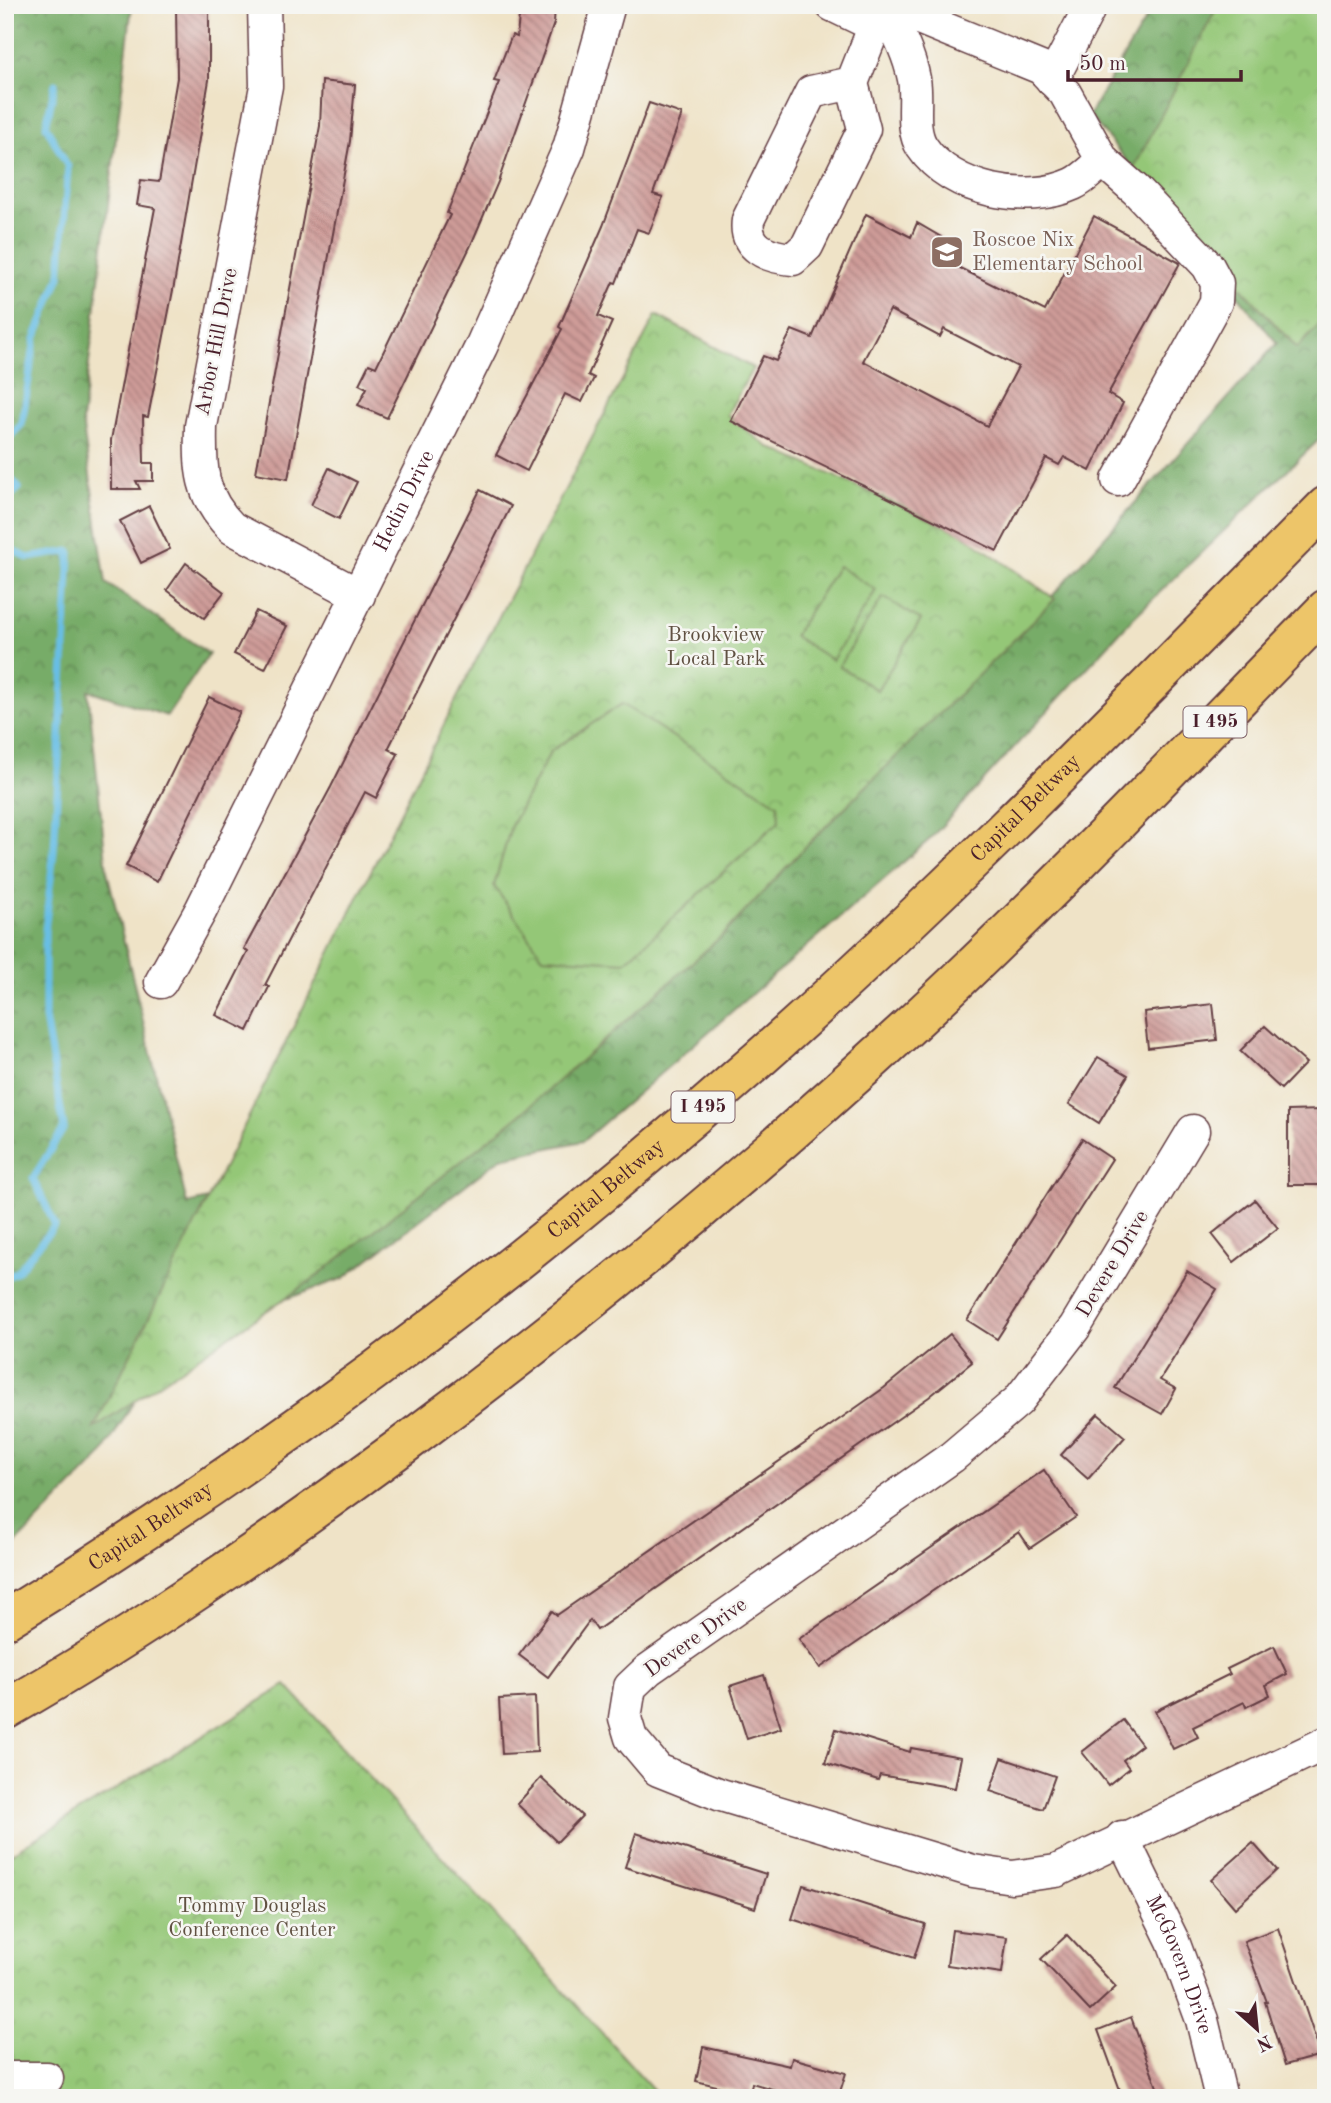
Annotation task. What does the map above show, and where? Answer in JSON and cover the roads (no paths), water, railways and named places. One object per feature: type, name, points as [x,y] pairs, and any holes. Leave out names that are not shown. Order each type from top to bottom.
[{"type":"highway","name":"Capital Beltway","points":[[5,1620],[172,1514],[278,1441],[516,1263],[626,1173],[758,1060],[955,879],[1326,506]]},
{"type":"highway","name":"I 495","points":[[5,1710],[120,1640],[323,1504],[542,1339],[674,1233],[830,1098],[994,945],[1326,610]]},
{"type":"street","name":"Arbor Hill Drive","points":[[264,5],[266,86],[201,426],[200,474],[217,513],[232,528],[359,595]]},
{"type":"street","name":"Hedin Drive","points":[[161,982],[201,910],[481,347],[569,148],[610,5]]},
{"type":"street","points":[[832,5],[862,19],[884,5]]},
{"type":"street","points":[[884,5],[1041,68],[1065,93],[1103,161],[1136,190],[1208,266],[1217,283],[1216,302],[1118,480]]},
{"type":"street","points":[[852,83],[811,92],[748,220],[747,233],[752,245],[778,257],[793,259],[807,246],[864,129],[852,83],[884,5]]},
{"type":"street","points":[[884,5],[908,54],[915,81],[914,115],[921,146],[939,165],[988,190],[1021,194],[1075,183],[1103,161]]},
{"type":"street","points":[[1052,80],[1091,5]]},
{"type":"street","name":"Devere Drive","points":[[1193,1131],[1075,1327],[1018,1401],[952,1457],[648,1670],[630,1687],[625,1717],[631,1738],[657,1770],[721,1795],[973,1871],[1012,1877],[1056,1871],[1122,1837],[1326,1742]]},
{"type":"street","name":"McGovern Drive","points":[[1122,1837],[1177,1952],[1202,2020],[1221,2098]]},
{"type":"street","points":[[5,2078],[47,2078]]},
{"type":"waterway","points":[[5,442],[22,424],[35,339],[60,276],[68,167],[46,126],[55,84]]},
{"type":"waterway","points":[[5,472],[19,488],[5,501]]},
{"type":"waterway","points":[[5,546],[28,558],[70,551],[54,850],[45,931],[45,1018],[64,1128],[33,1178],[55,1225],[17,1272],[5,1278]]},
{"type":"place","name":"Roscoe Nix Elementary School","points":[[947,252]]},
{"type":"park label","name":"Brookview Local Park","points":[[716,647]]},
{"type":"park label","name":"Tommy Douglas Conference Center","points":[[252,1918]]}]
